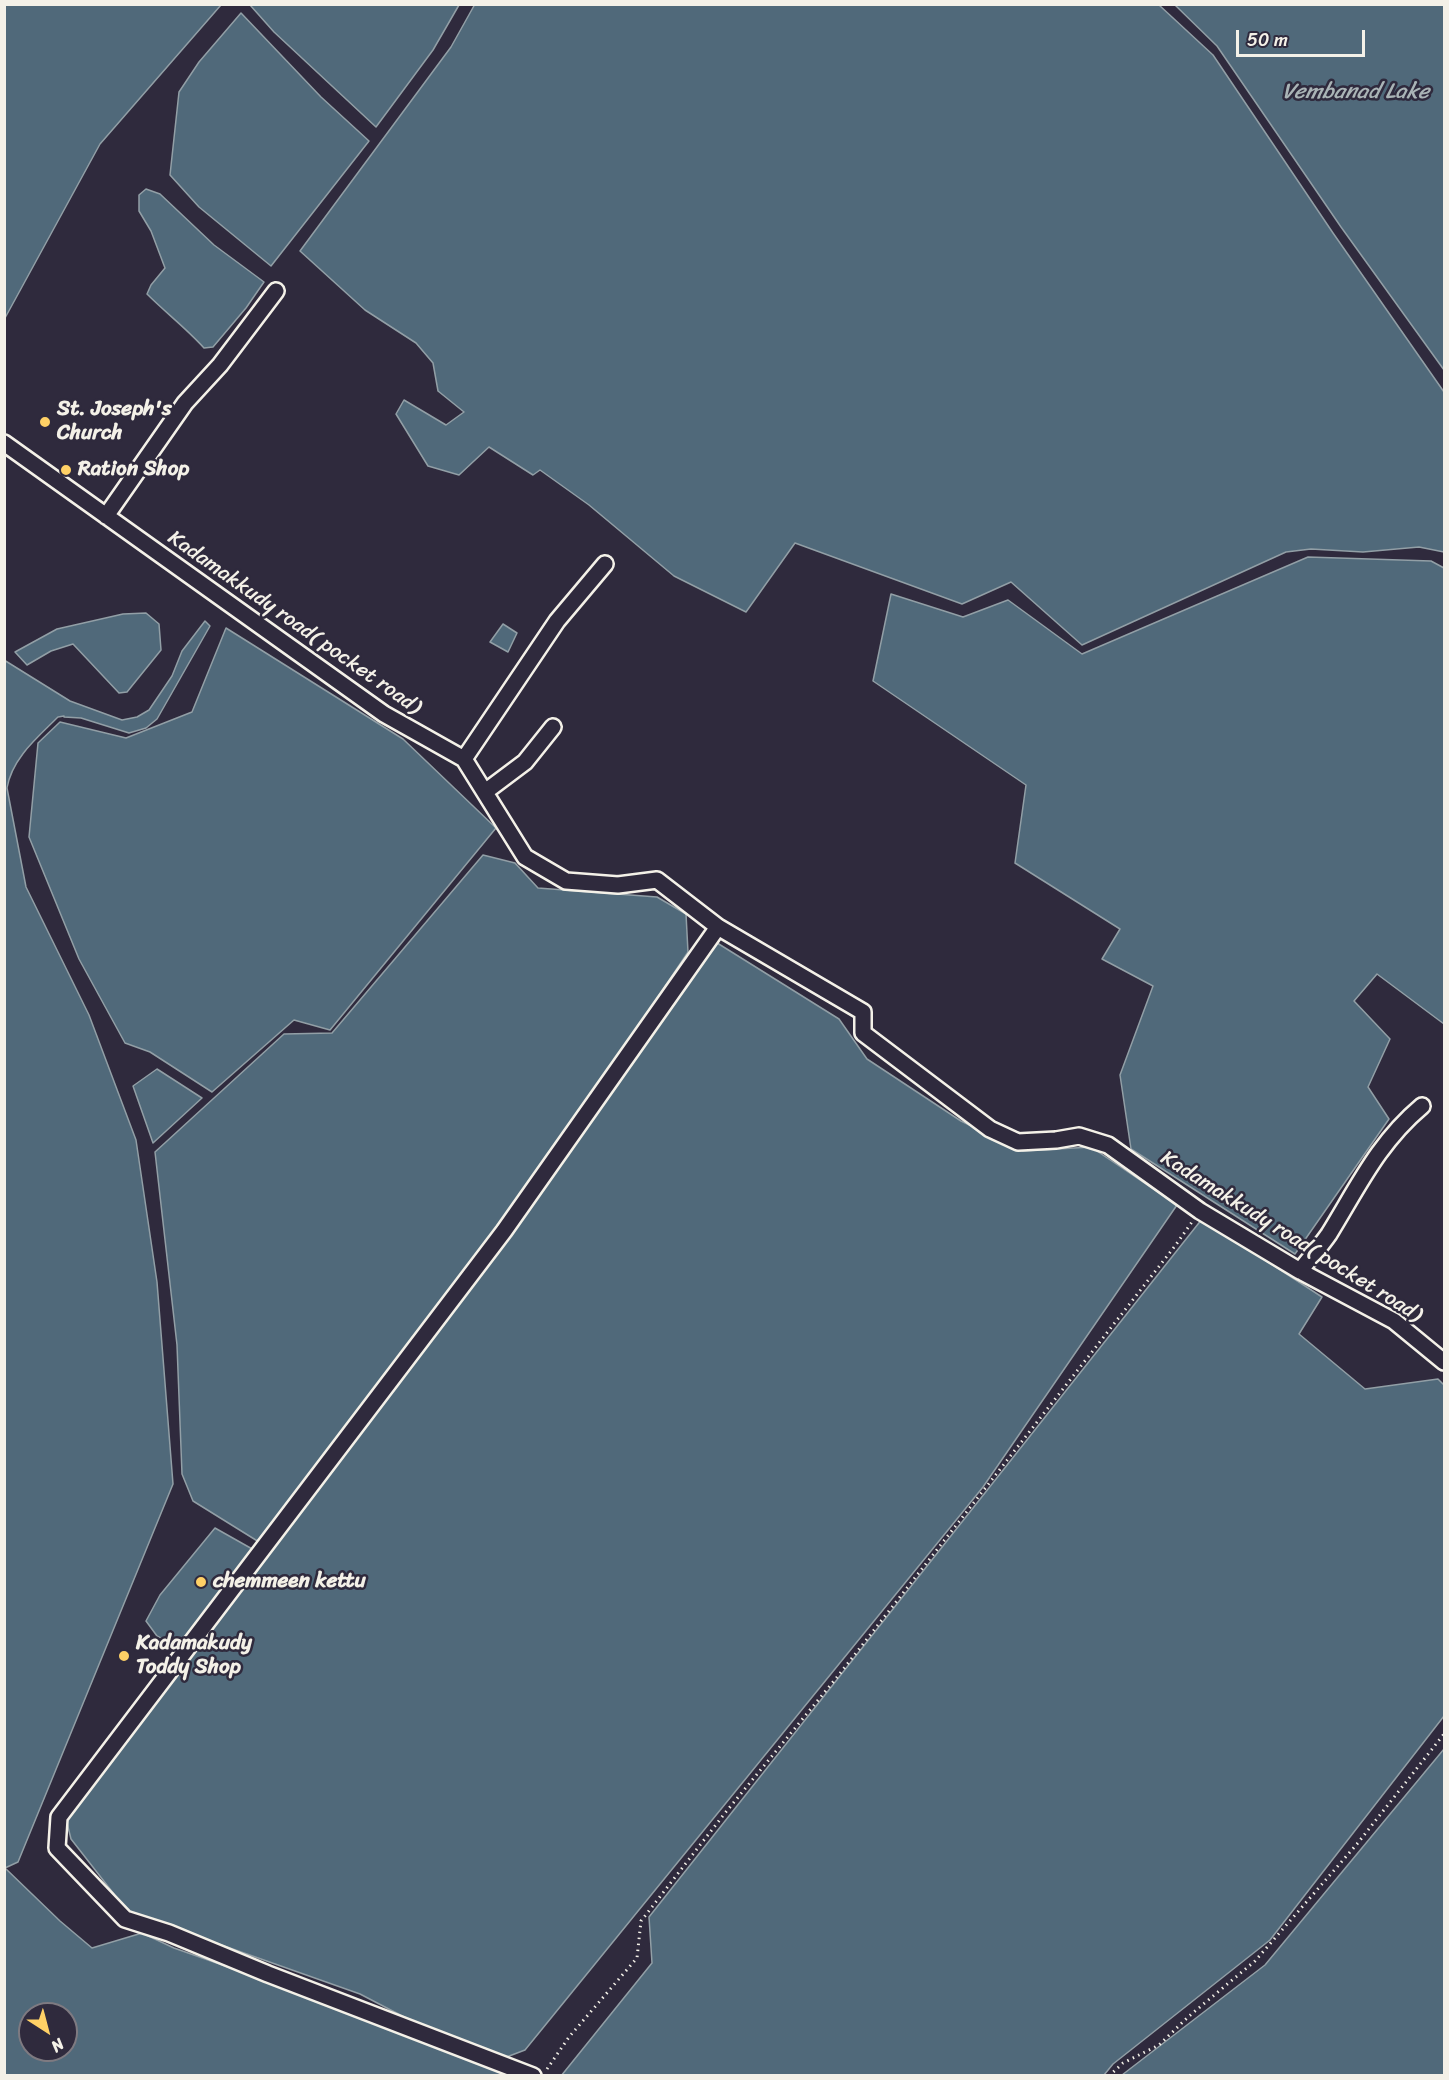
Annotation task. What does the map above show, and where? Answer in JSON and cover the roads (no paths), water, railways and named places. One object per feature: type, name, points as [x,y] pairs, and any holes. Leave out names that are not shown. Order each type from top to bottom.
[{"type":"street","points":[[106,516],[185,403],[220,365],[276,291]]},
{"type":"street","name":"Kadamakkudy road( pocket road)","points":[[4,443],[384,714],[459,756],[485,792],[525,857],[566,881],[618,885],[657,880],[718,927],[863,1012],[863,1033],[990,1129],[1017,1142],[1078,1136],[1108,1145],[1200,1211],[1300,1271],[1394,1321],[1444,1362]]},
{"type":"street","points":[[459,756],[556,621],[605,564]]},
{"type":"street","points":[[459,756],[553,611]]},
{"type":"street","points":[[485,792],[525,762],[553,727]]},
{"type":"street","points":[[533,2076],[268,1974],[170,1933],[125,1919],[57,1848],[59,1817],[504,1231],[718,927]]},
{"type":"street","points":[[1300,1271],[1329,1234],[1378,1153],[1401,1123],[1422,1106]]},
{"type":"water","points":[[5,4],[221,5],[100,144],[5,318]]},
{"type":"water","points":[[475,4],[1159,5],[1213,55],[1444,392],[1444,552],[1419,547],[1363,552],[1311,549],[1286,552],[1082,645],[1011,582],[962,604],[795,543],[746,612],[674,576],[589,505],[540,470],[533,475],[489,447],[459,475],[428,466],[396,414],[404,400],[446,425],[464,412],[438,391],[433,363],[416,343],[365,310],[300,251],[451,47]]},
{"type":"water","points":[[250,5],[459,5],[433,50],[376,127],[274,32]]},
{"type":"water","name":"Vembanad Lake","points":[[1175,5],[1444,5],[1444,370],[1341,227],[1217,46]]},
{"type":"water","points":[[241,13],[321,97],[369,141],[271,266],[199,207],[170,175],[179,92],[199,62]]},
{"type":"water","points":[[146,189],[160,194],[214,245],[264,282],[246,308],[213,347],[204,348],[147,294],[151,285],[165,268],[151,231],[139,211],[139,195]]},
{"type":"water","points":[[1308,557],[1431,561],[1444,568],[1444,1024],[1377,974],[1354,1001],[1390,1039],[1368,1087],[1389,1119],[1295,1254],[1131,1149],[1120,1075],[1153,986],[1102,959],[1120,929],[1015,863],[1026,785],[873,681],[891,594],[963,617],[1008,600],[1082,654]]},
{"type":"water","points":[[146,613],[159,624],[161,650],[127,692],[119,693],[73,644],[51,651],[27,665],[15,652],[57,629],[123,614]]},
{"type":"water","points":[[205,621],[210,626],[157,719],[146,728],[129,733],[81,718],[58,717],[34,740],[20,758],[14,767],[7,788],[26,887],[89,1015],[136,1140],[157,1282],[173,1484],[18,1862],[5,1868],[92,1948],[142,1933],[174,1948],[514,2075],[5,2075],[4,660],[70,701],[122,720],[137,717],[149,710],[172,676],[182,651]]},
{"type":"water","points":[[503,624],[517,633],[508,652],[490,642]]},
{"type":"water","points":[[226,628],[403,739],[496,828],[330,1030],[294,1020],[212,1092],[150,1052],[125,1043],[79,959],[29,837],[38,743],[60,722],[126,738],[192,712]]},
{"type":"water","points":[[483,855],[515,863],[538,888],[657,897],[686,914],[688,952],[526,1195],[259,1542],[193,1501],[182,1474],[177,1345],[155,1152],[284,1034],[332,1033]]},
{"type":"water","points":[[714,941],[839,1019],[867,1059],[961,1121],[1023,1151],[1091,1147],[1177,1205],[983,1487],[525,2050],[504,2058],[431,2031],[360,1994],[128,1912],[71,1839],[66,1819]]},
{"type":"water","points":[[157,1069],[202,1098],[153,1143],[133,1086]]},
{"type":"water","points":[[1202,1219],[1322,1297],[1299,1334],[1365,1389],[1438,1379],[1444,1385],[1444,1716],[1270,1940],[1113,2064],[1104,2075],[561,2076],[652,1963],[649,1917]]},
{"type":"water","name":"chemmeen kettu","points":[[215,1528],[254,1550],[181,1649],[157,1636],[146,1621],[160,1595]]},
{"type":"water","points":[[1444,1749],[1444,2075],[1122,2075],[1265,1965]]},
{"type":"place","name":"St. Joseph's Church","points":[[45,422]]},
{"type":"place","name":"Ration Shop","points":[[66,470]]},
{"type":"place","name":"chemmeen kettu","points":[[201,1582]]},
{"type":"place","name":"Kadamakudy Toddy Shop","points":[[124,1656]]}]
